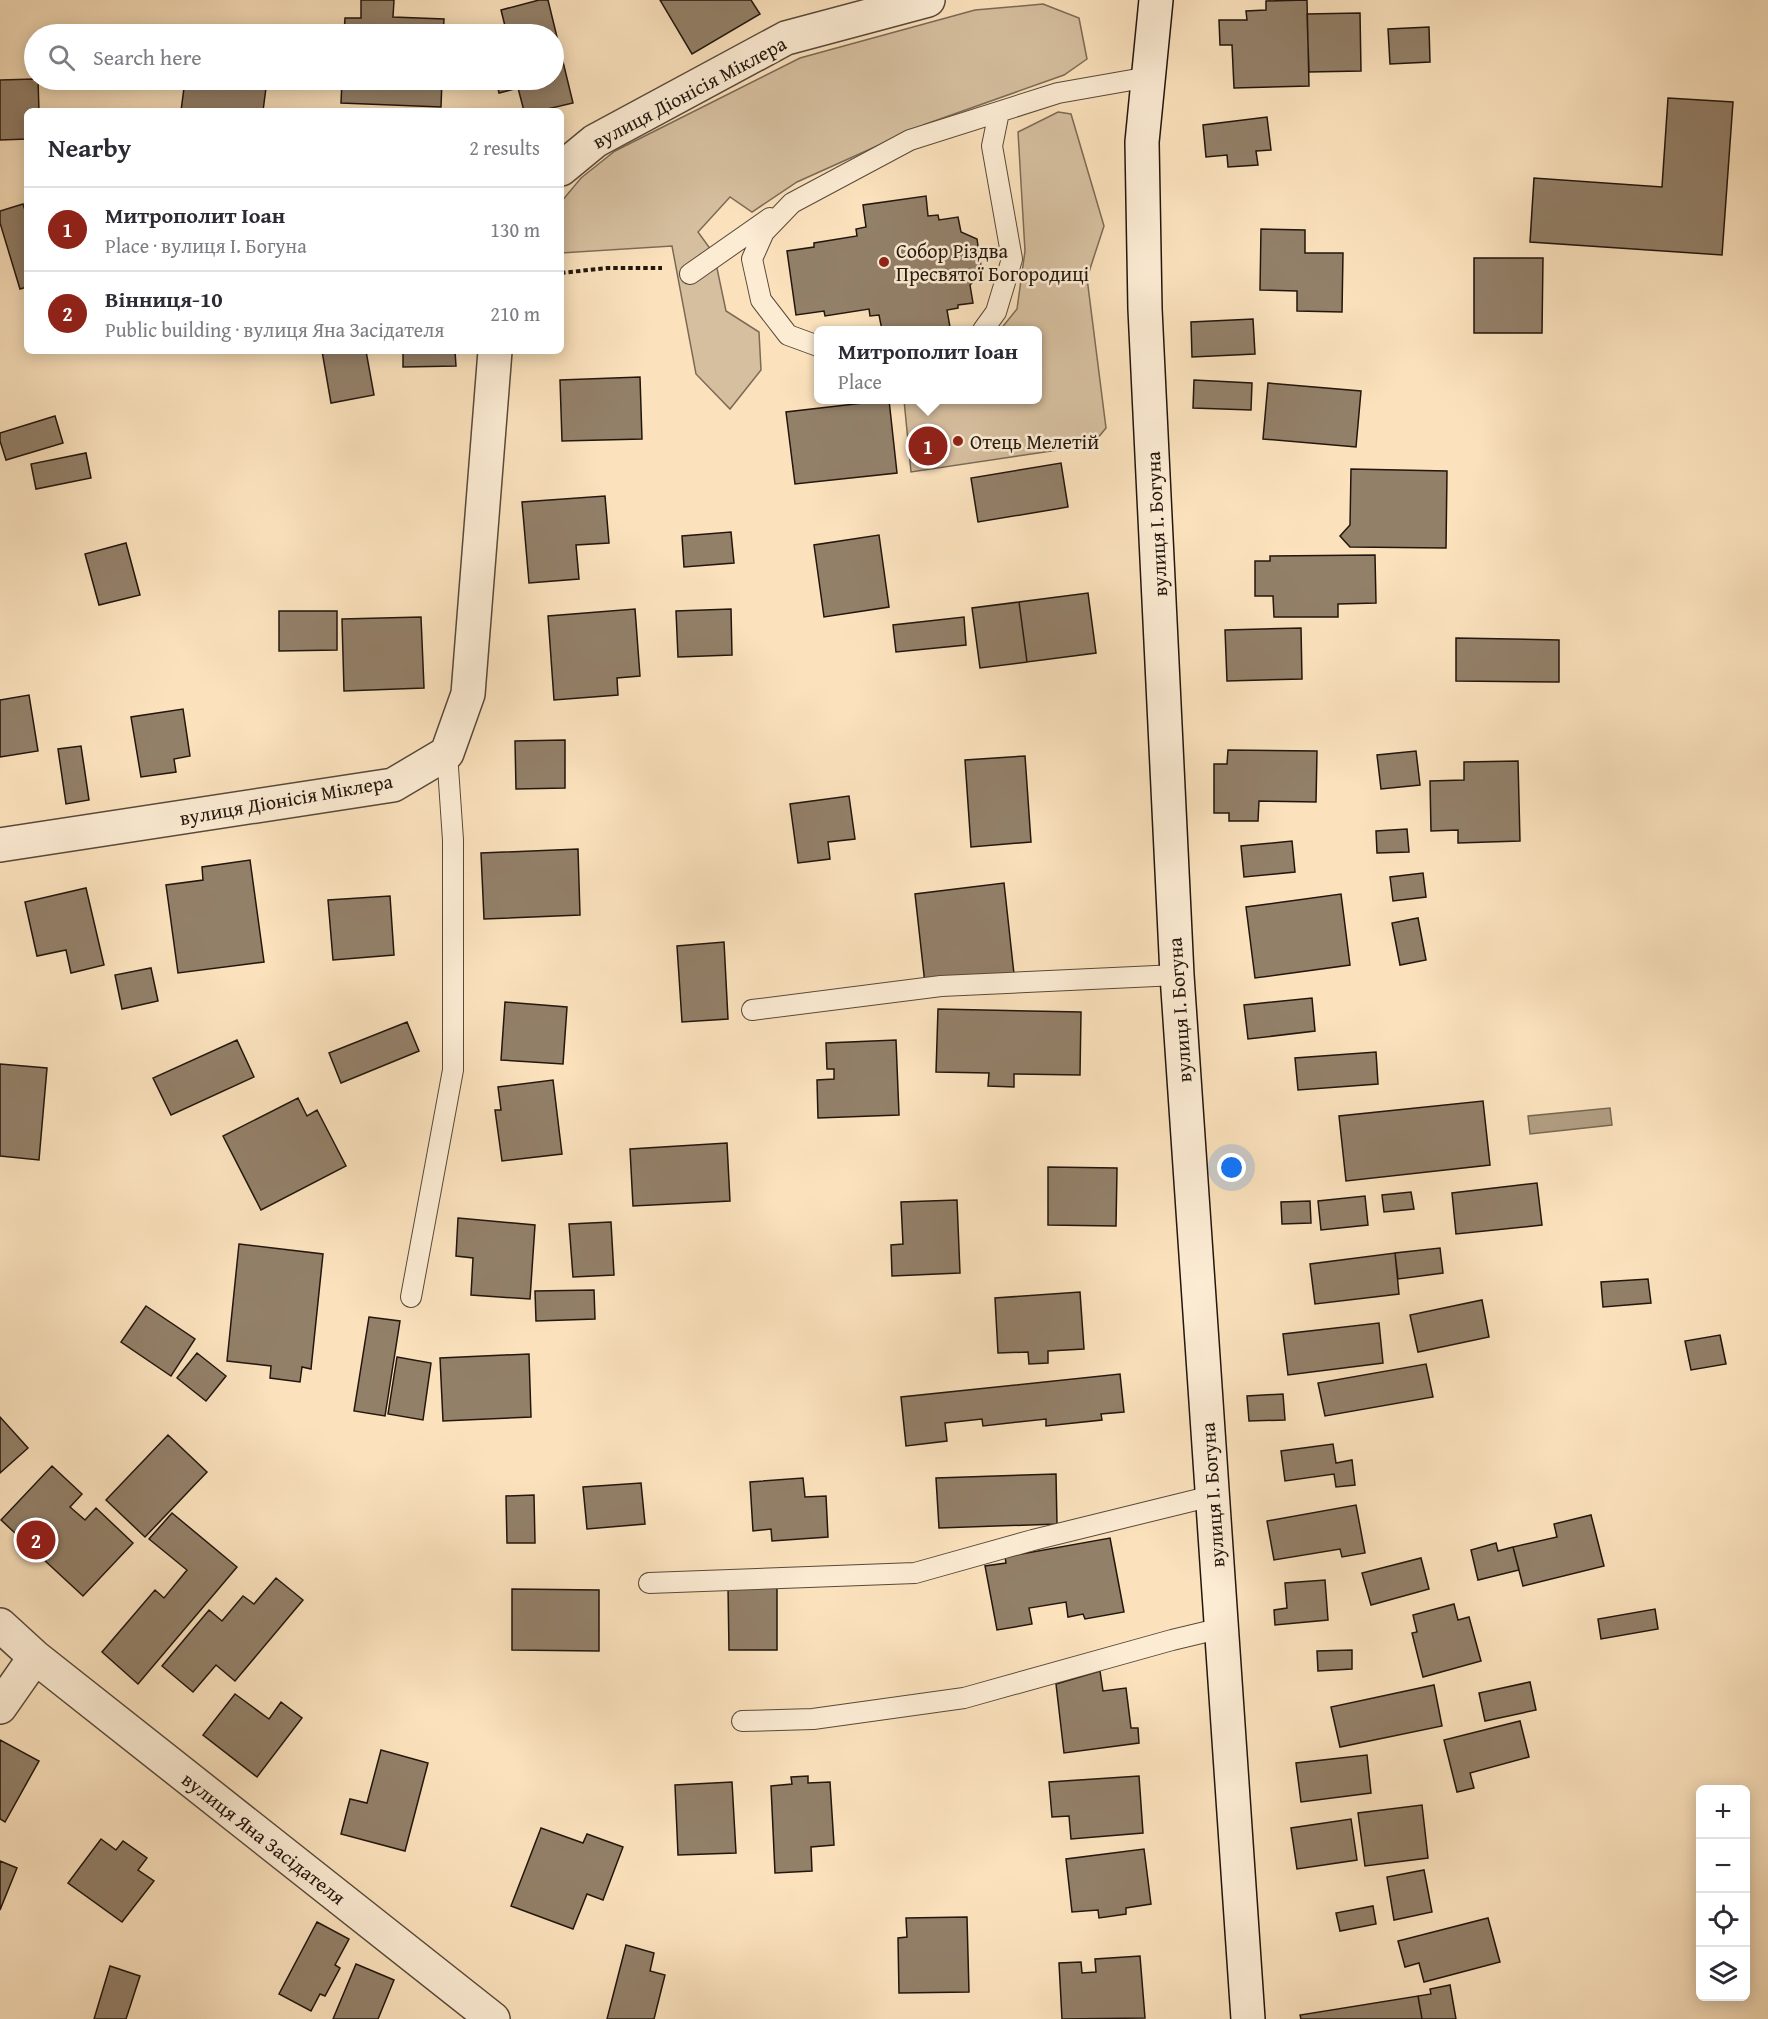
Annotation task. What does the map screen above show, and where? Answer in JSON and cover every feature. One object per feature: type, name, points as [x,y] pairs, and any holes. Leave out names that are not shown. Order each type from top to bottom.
[{"type":"street","name":"вулиця Діонісія Міклера","points":[[564,167],[595,141],[786,38],[928,0]]},
{"type":"street","name":"вулиця І. Богуна","points":[[1156,0],[1142,142],[1146,309],[1176,975],[1248,2019]]},
{"type":"street","points":[[447,753],[468,694],[495,354]]},
{"type":"street","name":"вулиця Діонісія Міклера","points":[[0,845],[393,785],[447,753]]},
{"type":"street","name":"вулиця Яна Засідателя","points":[[0,1625],[34,1657],[494,2019]]},
{"type":"street","points":[[0,1707],[34,1657]]},
{"type":"lane","points":[[690,274],[792,203],[910,140],[1058,93],[1149,77]]},
{"type":"lane","points":[[986,326],[996,312],[1012,259],[992,146],[999,112]]},
{"type":"lane","points":[[792,203],[764,232],[752,259],[761,300],[788,335],[814,344]]},
{"type":"lane","points":[[411,1297],[453,1070],[453,840],[447,753]]},
{"type":"lane","points":[[752,1010],[941,986],[1176,975]]},
{"type":"lane","points":[[649,1583],[915,1573],[1033,1540],[1212,1496]]},
{"type":"lane","points":[[742,1721],[813,1719],[964,1698],[1222,1628]]},
{"type":"path","points":[[564,273],[639,267],[669,269],[690,274]]},
{"type":"shaded area","points":[[1043,4],[1079,18],[1087,59],[1064,75],[926,124],[797,182],[752,212],[730,197],[698,232],[714,254],[726,311],[759,332],[761,370],[730,409],[696,374],[672,246],[564,253],[564,198],[581,178],[615,151],[800,58],[975,10]]},
{"type":"shaded area","points":[[1058,112],[1071,114],[1104,226],[1087,278],[1106,428],[1092,445],[911,472],[904,404],[1042,404],[1042,326],[1003,326],[1017,309],[1025,251],[1018,132]]},
{"type":"shaded area","points":[[1610,1108],[1612,1125],[1530,1134],[1528,1116]]},
{"type":"building","points":[[361,0],[394,0],[393,17],[444,19],[444,24],[345,24],[345,18],[361,18]]},
{"type":"building","points":[[539,0],[548,0],[554,24],[504,24],[501,10]]},
{"type":"building","points":[[660,0],[751,0],[760,14],[692,54]]},
{"type":"building","points":[[1307,0],[1309,86],[1234,88],[1232,45],[1220,45],[1219,20],[1247,20],[1246,11],[1266,10],[1266,1]]},
{"type":"building","points":[[1360,13],[1361,71],[1309,72],[1307,14]]},
{"type":"building","points":[[1429,27],[1430,62],[1390,64],[1388,29]]},
{"type":"building","points":[[564,66],[573,103],[552,108],[523,108],[519,90],[564,90]]},
{"type":"building","points":[[24,79],[24,90],[38,90],[39,108],[24,108],[24,139],[0,140],[0,80]]},
{"type":"building","points":[[184,90],[266,90],[263,108],[181,108]]},
{"type":"building","points":[[342,90],[442,90],[441,107],[341,103]]},
{"type":"building","points":[[1668,98],[1733,102],[1722,255],[1530,242],[1534,178],[1662,187]]},
{"type":"building","points":[[1267,117],[1271,150],[1256,151],[1258,165],[1228,167],[1227,155],[1206,157],[1203,125]]},
{"type":"building","name":"Собор Різдва Пресвятої Богородиці","points":[[926,196],[928,216],[938,215],[939,220],[958,217],[961,232],[977,239],[982,273],[970,285],[973,303],[958,305],[958,308],[947,310],[950,326],[881,326],[879,315],[870,316],[869,309],[825,316],[824,311],[796,315],[787,251],[814,247],[814,243],[857,236],[856,229],[866,227],[863,205]]},
{"type":"building","points":[[23,204],[24,207],[24,288],[20,289],[0,223],[0,211]]},
{"type":"building","points":[[1261,229],[1305,230],[1305,253],[1343,253],[1342,312],[1297,311],[1297,291],[1260,290]]},
{"type":"building","points":[[1474,258],[1543,258],[1542,333],[1474,333]]},
{"type":"building","points":[[1253,319],[1255,354],[1192,357],[1191,322]]},
{"type":"building","points":[[323,354],[367,354],[374,395],[331,403]]},
{"type":"building","points":[[403,354],[455,354],[456,366],[403,367]]},
{"type":"building","points":[[640,377],[642,439],[562,441],[560,380]]},
{"type":"building","points":[[1194,380],[1252,383],[1251,410],[1193,408]]},
{"type":"building","points":[[1268,383],[1361,391],[1356,447],[1263,439]]},
{"type":"building","points":[[855,404],[889,404],[897,473],[795,484],[786,412]]},
{"type":"building","points":[[55,416],[63,443],[6,460],[0,433]]},
{"type":"building","points":[[86,453],[91,478],[36,489],[31,464]]},
{"type":"building","points":[[1061,463],[1068,507],[978,522],[971,478]]},
{"type":"building","points":[[1351,469],[1447,471],[1446,548],[1350,547],[1340,536],[1350,525]]},
{"type":"building","points":[[605,496],[609,543],[576,545],[579,579],[529,583],[522,502]]},
{"type":"building","points":[[731,532],[734,563],[684,567],[682,536]]},
{"type":"building","points":[[879,535],[889,607],[824,617],[814,545]]},
{"type":"building","points":[[126,543],[140,595],[99,605],[85,554]]},
{"type":"building","points":[[1375,555],[1376,603],[1338,604],[1338,617],[1274,617],[1273,596],[1255,596],[1255,561],[1270,561],[1270,556]]},
{"type":"building","points":[[1088,593],[1096,653],[1027,662],[1019,602]]},
{"type":"building","points":[[1019,602],[1027,662],[980,668],[972,608]]},
{"type":"building","points":[[635,609],[640,676],[617,678],[618,695],[554,700],[548,616]]},
{"type":"building","points":[[731,609],[732,655],[678,657],[676,611]]},
{"type":"building","points":[[279,611],[337,611],[337,650],[279,651]]},
{"type":"building","points":[[421,617],[424,688],[344,691],[342,619]]},
{"type":"building","points":[[964,617],[966,645],[896,652],[893,625]]},
{"type":"building","points":[[1301,628],[1302,679],[1227,681],[1225,630]]},
{"type":"building","points":[[1456,638],[1559,640],[1559,682],[1456,681]]},
{"type":"building","points":[[29,695],[38,751],[0,757],[0,700]]},
{"type":"building","points":[[183,709],[190,756],[174,759],[176,772],[141,777],[131,717]]},
{"type":"building","points":[[565,740],[565,788],[516,789],[515,741]]},
{"type":"building","points":[[81,746],[89,800],[66,804],[58,749]]},
{"type":"building","points":[[1228,750],[1317,751],[1316,802],[1259,801],[1258,821],[1229,821],[1229,813],[1214,813],[1214,764],[1227,764]]},
{"type":"building","points":[[1416,751],[1420,785],[1381,789],[1377,755]]},
{"type":"building","points":[[1025,756],[1031,842],[971,847],[965,760]]},
{"type":"building","points":[[1518,761],[1520,841],[1458,843],[1458,830],[1431,831],[1430,781],[1464,780],[1464,762]]},
{"type":"building","points":[[849,796],[855,839],[828,842],[830,859],[798,863],[790,804]]},
{"type":"building","points":[[1407,829],[1409,852],[1377,853],[1376,831]]},
{"type":"building","points":[[1292,841],[1295,872],[1244,877],[1241,846]]},
{"type":"building","points":[[578,849],[580,915],[484,919],[481,853]]},
{"type":"building","points":[[250,860],[264,962],[178,973],[166,885],[203,880],[202,867]]},
{"type":"building","points":[[1423,873],[1426,897],[1393,901],[1390,877]]},
{"type":"building","points":[[1004,883],[1014,974],[925,984],[915,894]]},
{"type":"building","points":[[86,888],[104,965],[71,973],[66,950],[37,956],[25,902]]},
{"type":"building","points":[[1341,894],[1350,965],[1255,978],[1246,907]]},
{"type":"building","points":[[390,896],[394,955],[333,960],[328,900]]},
{"type":"building","points":[[1418,918],[1426,960],[1400,965],[1392,923]]},
{"type":"building","points":[[724,942],[728,1019],[682,1022],[677,946]]},
{"type":"building","points":[[151,968],[158,1001],[122,1009],[115,975]]},
{"type":"building","points":[[1312,998],[1315,1031],[1248,1039],[1244,1005]]},
{"type":"building","points":[[505,1002],[567,1007],[563,1064],[501,1060]]},
{"type":"building","points":[[938,1009],[1081,1012],[1080,1075],[1014,1074],[1014,1087],[988,1086],[989,1073],[936,1072]]},
{"type":"building","points":[[407,1022],[419,1051],[341,1083],[329,1053]]},
{"type":"building","points":[[237,1040],[254,1077],[171,1115],[153,1078]]},
{"type":"building","points":[[896,1040],[899,1115],[818,1118],[817,1080],[834,1079],[834,1069],[827,1069],[826,1043]]},
{"type":"building","points":[[1376,1052],[1378,1084],[1298,1090],[1295,1058]]},
{"type":"building","points":[[0,1064],[47,1068],[39,1160],[0,1156]]},
{"type":"building","points":[[553,1080],[562,1154],[502,1161],[495,1110],[501,1110],[498,1087]]},
{"type":"building","points":[[298,1098],[307,1116],[317,1110],[346,1166],[261,1210],[223,1136]]},
{"type":"building","points":[[1483,1101],[1490,1165],[1346,1181],[1339,1116]]},
{"type":"building","points":[[727,1143],[730,1201],[633,1206],[630,1149]]},
{"type":"building","points":[[1048,1167],[1117,1168],[1116,1226],[1048,1225]]},
{"type":"building","points":[[1537,1183],[1542,1225],[1456,1234],[1452,1193]]},
{"type":"building","points":[[1411,1192],[1414,1209],[1384,1212],[1382,1195]]},
{"type":"building","points":[[1365,1196],[1368,1225],[1321,1230],[1318,1201]]},
{"type":"building","points":[[957,1200],[960,1273],[892,1276],[891,1245],[903,1244],[901,1202]]},
{"type":"building","points":[[1310,1201],[1311,1223],[1282,1224],[1281,1202]]},
{"type":"building","points":[[458,1218],[535,1225],[530,1299],[471,1295],[473,1258],[456,1256]]},
{"type":"building","points":[[611,1222],[614,1275],[573,1277],[569,1224]]},
{"type":"building","points":[[239,1244],[323,1254],[311,1369],[302,1367],[300,1382],[270,1378],[271,1366],[227,1361]]},
{"type":"building","points":[[1440,1248],[1443,1273],[1398,1279],[1395,1253]]},
{"type":"building","points":[[1395,1253],[1399,1294],[1315,1304],[1310,1264]]},
{"type":"building","points":[[1648,1279],[1651,1303],[1603,1307],[1601,1282]]},
{"type":"building","points":[[594,1290],[595,1319],[536,1321],[535,1291]]},
{"type":"building","points":[[1080,1292],[1084,1349],[1048,1351],[1048,1363],[1029,1364],[1028,1352],[998,1353],[995,1298]]},
{"type":"building","points":[[1482,1300],[1489,1337],[1418,1352],[1410,1315]]},
{"type":"building","points":[[146,1306],[195,1339],[171,1376],[121,1342]]},
{"type":"building","points":[[369,1317],[400,1321],[385,1416],[354,1411]]},
{"type":"building","points":[[1379,1323],[1383,1363],[1288,1375],[1283,1334]]},
{"type":"building","points":[[1720,1335],[1726,1364],[1691,1370],[1685,1341]]},
{"type":"building","points":[[197,1353],[226,1376],[206,1401],[177,1378]]},
{"type":"building","points":[[529,1354],[531,1417],[443,1421],[440,1358]]},
{"type":"building","points":[[397,1357],[431,1363],[423,1420],[388,1414]]},
{"type":"building","points":[[1426,1364],[1433,1397],[1325,1416],[1318,1383]]},
{"type":"building","points":[[1120,1374],[1124,1412],[1101,1414],[1102,1420],[1046,1426],[1046,1419],[983,1426],[982,1419],[945,1423],[947,1441],[906,1446],[901,1397]]},
{"type":"building","points":[[1283,1394],[1285,1420],[1249,1421],[1247,1396]]},
{"type":"building","points":[[0,1417],[28,1448],[0,1473]]},
{"type":"building","points":[[168,1435],[207,1472],[145,1537],[106,1500]]},
{"type":"building","points":[[1333,1444],[1336,1463],[1352,1460],[1355,1485],[1336,1487],[1334,1474],[1285,1481],[1281,1451]]},
{"type":"building","points":[[52,1466],[82,1494],[70,1507],[85,1520],[96,1508],[133,1543],[83,1596],[1,1520]]},
{"type":"building","points":[[1056,1474],[1057,1524],[939,1528],[936,1478]]},
{"type":"building","points":[[803,1478],[805,1497],[826,1496],[828,1537],[772,1541],[771,1529],[753,1531],[750,1482]]},
{"type":"building","points":[[641,1483],[645,1524],[587,1529],[583,1487]]},
{"type":"building","points":[[534,1495],[535,1543],[507,1543],[506,1496]]},
{"type":"building","points":[[1356,1505],[1365,1553],[1342,1557],[1340,1549],[1274,1560],[1267,1521]]},
{"type":"building","points":[[172,1513],[237,1567],[138,1684],[102,1652],[155,1590],[164,1598],[187,1570],[149,1539]]},
{"type":"building","points":[[1591,1515],[1604,1566],[1523,1586],[1513,1547],[1557,1537],[1554,1524]]},
{"type":"building","points":[[1110,1538],[1124,1612],[1085,1619],[1083,1614],[1068,1617],[1066,1602],[1029,1608],[1032,1624],[997,1630],[985,1566],[1006,1563],[1005,1557]]},
{"type":"building","points":[[1496,1543],[1498,1551],[1513,1547],[1519,1570],[1478,1580],[1471,1550]]},
{"type":"building","points":[[1421,1558],[1429,1589],[1371,1605],[1362,1573]]},
{"type":"building","points":[[276,1578],[303,1600],[235,1681],[216,1665],[193,1692],[162,1666],[209,1610],[222,1621],[243,1596],[254,1604]]},
{"type":"building","points":[[1325,1580],[1328,1620],[1275,1625],[1274,1610],[1287,1608],[1285,1583]]},
{"type":"building","points":[[728,1587],[777,1587],[777,1650],[729,1650]]},
{"type":"building","points":[[512,1589],[599,1590],[599,1651],[512,1650]]},
{"type":"building","points":[[1454,1604],[1458,1620],[1469,1617],[1481,1661],[1423,1677],[1412,1633],[1417,1632],[1413,1615]]},
{"type":"building","points":[[1655,1609],[1658,1629],[1601,1639],[1598,1619]]},
{"type":"building","points":[[1352,1650],[1352,1669],[1318,1671],[1317,1651]]},
{"type":"building","points":[[1100,1671],[1103,1691],[1126,1688],[1131,1728],[1138,1728],[1139,1743],[1064,1753],[1056,1684]]},
{"type":"building","points":[[1530,1682],[1536,1710],[1485,1721],[1479,1693]]},
{"type":"building","points":[[1434,1685],[1442,1726],[1340,1747],[1331,1707]]},
{"type":"building","points":[[235,1694],[269,1719],[281,1702],[302,1718],[257,1777],[203,1735]]},
{"type":"building","points":[[1520,1721],[1529,1757],[1470,1773],[1474,1788],[1457,1792],[1444,1740]]},
{"type":"building","points":[[0,1740],[39,1761],[5,1822],[0,1819]]},
{"type":"building","points":[[381,1750],[428,1763],[405,1851],[341,1834],[350,1799],[367,1803]]},
{"type":"building","points":[[1367,1755],[1371,1793],[1301,1802],[1296,1763]]},
{"type":"building","points":[[808,1776],[808,1783],[830,1782],[834,1845],[811,1847],[812,1871],[775,1873],[771,1786],[792,1784],[791,1777]]},
{"type":"building","points":[[1139,1776],[1143,1833],[1071,1839],[1069,1816],[1052,1817],[1049,1782]]},
{"type":"building","points":[[732,1782],[736,1853],[678,1855],[675,1785]]},
{"type":"building","points":[[1422,1805],[1428,1858],[1365,1866],[1358,1813]]},
{"type":"building","points":[[1351,1819],[1357,1860],[1297,1869],[1291,1828]]},
{"type":"building","points":[[541,1828],[583,1843],[587,1834],[623,1847],[603,1900],[587,1894],[573,1929],[511,1906]]},
{"type":"building","points":[[101,1839],[116,1850],[123,1841],[147,1858],[138,1870],[154,1881],[122,1922],[68,1883]]},
{"type":"building","points":[[1144,1849],[1151,1904],[1126,1908],[1126,1914],[1099,1918],[1098,1910],[1072,1912],[1066,1859]]},
{"type":"building","points":[[0,1861],[17,1868],[0,1910]]},
{"type":"building","points":[[1424,1870],[1432,1912],[1394,1920],[1387,1877]]},
{"type":"building","points":[[1373,1906],[1376,1924],[1340,1931],[1336,1913]]},
{"type":"building","points":[[967,1917],[969,1992],[899,1993],[898,1938],[907,1937],[906,1918]]},
{"type":"building","points":[[1488,1918],[1500,1962],[1424,1982],[1419,1963],[1405,1967],[1398,1941]]},
{"type":"building","points":[[317,1922],[349,1939],[335,1965],[340,1968],[325,1996],[320,1994],[311,2011],[279,1994]]},
{"type":"building","points":[[626,1945],[654,1953],[650,1971],[665,1975],[654,2019],[607,2019]]},
{"type":"building","points":[[1140,1956],[1145,2018],[1062,2019],[1059,1963],[1081,1962],[1082,1973],[1096,1972],[1095,1959]]},
{"type":"building","points":[[356,1964],[394,1980],[378,2019],[333,2019]]},
{"type":"building","points":[[110,1966],[140,1976],[126,2019],[94,2019]]},
{"type":"building","points":[[1450,1985],[1456,2019],[1422,2019],[1418,1996],[1431,1994],[1430,1989]]},
{"type":"building","points":[[1418,1996],[1422,2019],[1301,2019],[1300,2015]]},
{"type":"place","name":"Собор Різдва Пресвятої Богородиці","points":[[884,262]]},
{"type":"place","name":"Отець Мелетій","points":[[958,441]]},
{"type":"place","name":"Митрополит Іоан","points":[[928,446]]},
{"type":"place","name":"Вінниця-10","points":[[36,1540]]}]
